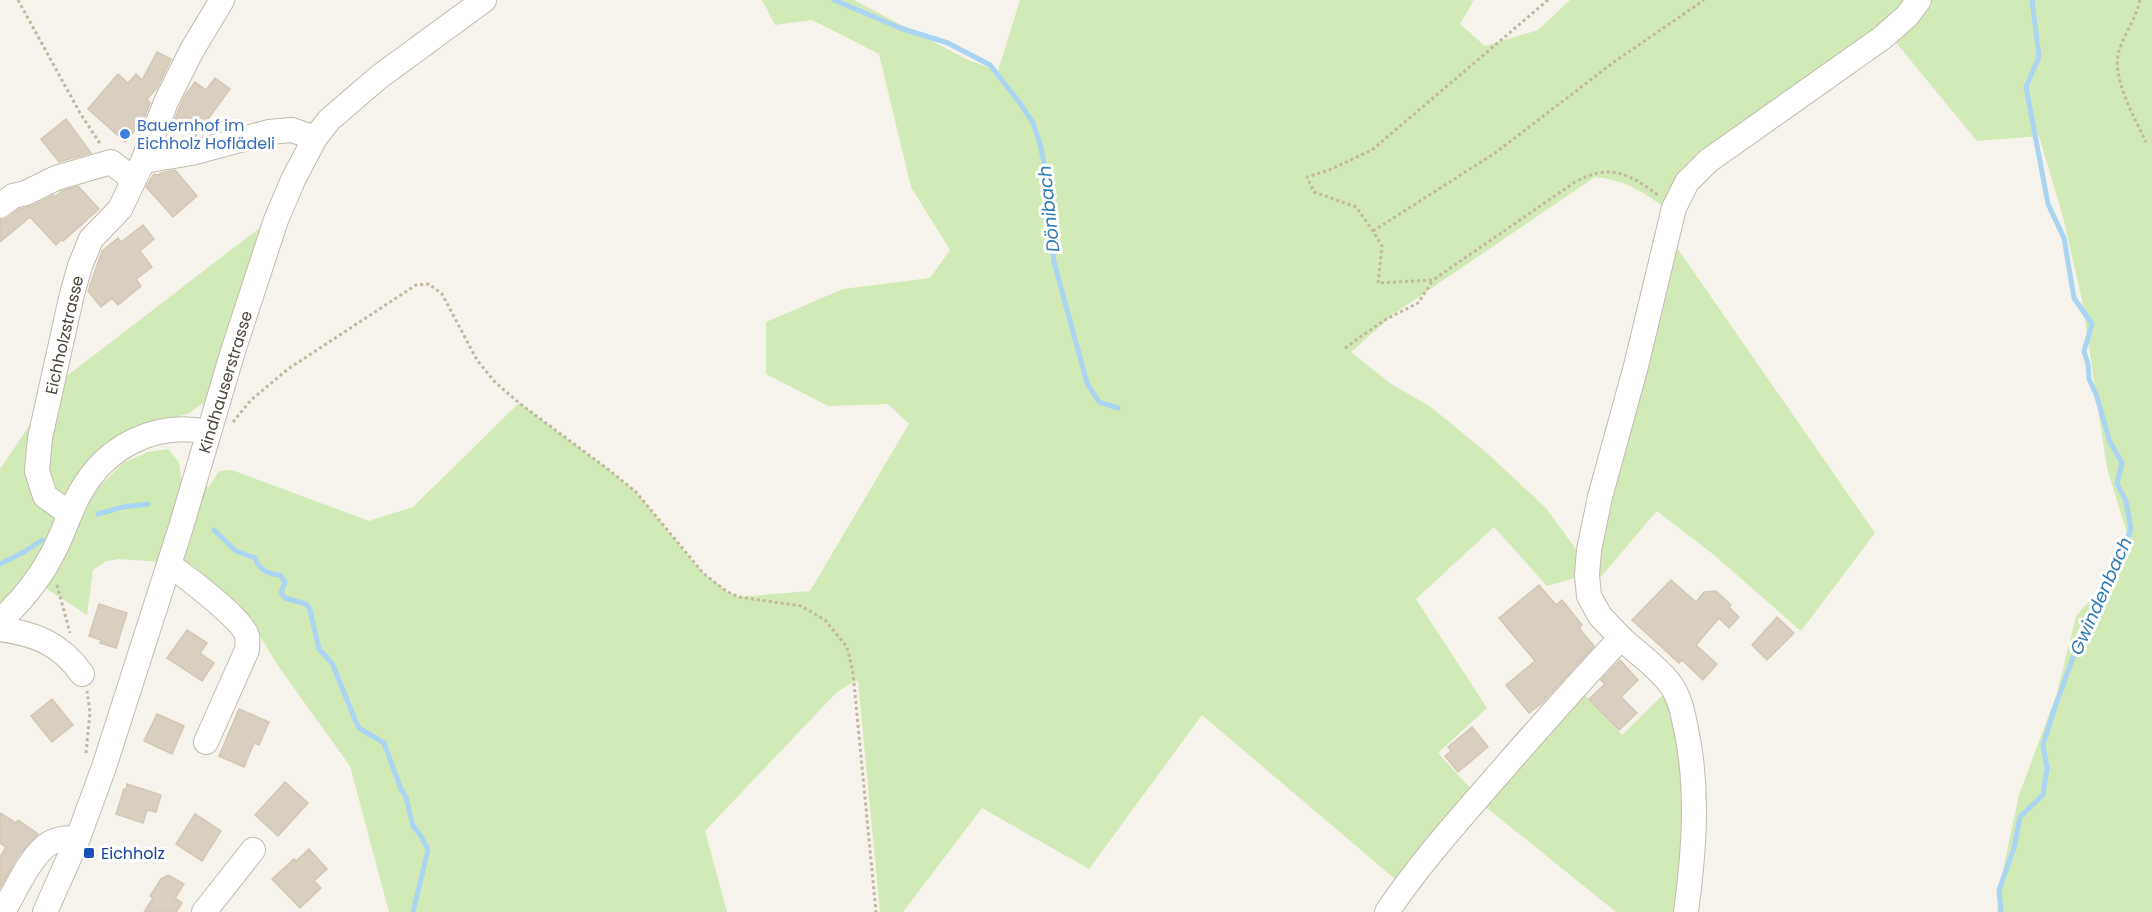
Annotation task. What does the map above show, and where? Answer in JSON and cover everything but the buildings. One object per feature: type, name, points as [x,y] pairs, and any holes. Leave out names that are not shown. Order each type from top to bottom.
[{"type":"street","name":"Eichholzstrasse","points":[[70,514],[45,496],[38,471],[40,438],[80,266],[91,239],[120,209],[139,171],[166,102],[192,50],[222,0]]},
{"type":"street","name":"Kindhauserstrasse","points":[[45,912],[78,838],[104,767],[276,220],[293,180],[315,138],[329,120],[379,77],[484,0]]},
{"type":"street","points":[[1686,912],[1692,863],[1693,774],[1690,750],[1676,694],[1665,678],[1600,616],[1589,596],[1587,576],[1589,550],[1600,497],[1636,366],[1674,208],[1687,182],[1708,161],[1882,38],[1907,16],[1919,0]]},
{"type":"street","points":[[0,206],[13,196],[26,193],[56,178],[111,162],[139,171],[192,153],[269,132],[292,130],[315,138]]},
{"type":"street","points":[[0,621],[28,591],[50,560],[78,495],[93,473],[107,459],[144,435],[183,429],[208,432]]},
{"type":"street","points":[[169,565],[240,622],[247,635],[247,650],[206,742]]},
{"type":"street","points":[[0,629],[35,638],[57,647],[70,657],[82,674]]},
{"type":"street","points":[[1387,912],[1451,828],[1573,688],[1621,638]]},
{"type":"street","points":[[3,912],[35,858],[49,843],[60,838],[78,838]]},
{"type":"street","points":[[204,912],[253,850]]},
{"type":"path","points":[[18,0],[80,113],[111,162]]},
{"type":"path","points":[[1433,280],[1378,283],[1382,246],[1373,231],[1356,207],[1314,192],[1307,177],[1329,170],[1372,150],[1548,0]]},
{"type":"path","points":[[1373,231],[1495,153],[1614,62],[1704,0]]},
{"type":"path","points":[[2140,0],[2137,14],[2118,51],[2118,64],[2122,89],[2146,142]]},
{"type":"path","points":[[1345,348],[1383,321],[1419,303],[1433,280],[1575,182],[1592,174],[1604,171],[1625,174],[1646,186],[1674,208]]},
{"type":"path","points":[[231,425],[251,400],[288,369],[416,285],[429,284],[442,294],[473,353],[494,381],[519,404],[636,492],[703,573],[726,591],[739,597],[801,606],[825,620],[847,647],[854,673],[876,912]]},
{"type":"path","points":[[50,560],[72,640]]},
{"type":"path","points":[[82,674],[88,693],[90,712],[85,756]]},
{"type":"green space","points":[[762,0],[854,0],[966,59],[998,71],[1020,0],[1474,0],[1460,24],[1485,46],[1538,30],[1570,0],[2152,0],[2152,912],[1997,912],[2003,870],[2019,795],[2057,693],[2076,616],[2107,581],[2127,533],[2107,468],[2082,300],[2063,217],[2039,136],[1977,141],[1893,39],[1714,164],[1678,217],[1630,186],[1595,177],[1395,313],[1351,352],[1391,384],[1431,407],[1489,455],[1546,508],[1581,556],[1673,242],[1875,533],[1801,631],[1714,555],[1657,511],[1592,587],[1581,576],[1547,586],[1494,527],[1416,599],[1487,708],[1438,753],[1474,792],[1572,681],[1622,735],[1672,686],[1683,706],[1691,912],[1616,912],[1482,804],[1409,891],[1202,715],[1089,869],[982,808],[903,912],[880,912],[858,681],[836,693],[705,831],[727,912],[389,912],[350,766],[281,670],[241,606],[191,564],[119,559],[106,561],[93,570],[87,615],[32,579],[0,611],[0,469],[59,382],[266,223],[210,398],[189,413],[129,433],[63,501],[55,519],[69,517],[123,463],[148,452],[168,449],[179,462],[181,479],[209,487],[219,471],[232,470],[369,521],[413,507],[519,403],[636,492],[703,573],[726,591],[739,597],[810,591],[909,424],[888,404],[828,406],[766,374],[766,322],[843,289],[930,278],[950,250],[911,187],[879,54],[812,20],[775,25]]},
{"type":"waterway","name":"Dönibach","points":[[834,0],[900,28],[948,43],[990,65],[1020,103],[1033,123],[1040,144],[1050,191],[1049,220],[1054,262],[1087,383],[1099,402],[1118,408]]},
{"type":"waterway","name":"Gwindenbach","points":[[2001,912],[1999,890],[2014,848],[2020,817],[2043,795],[2047,768],[2043,745],[2055,707],[2089,614],[2116,569],[2131,529],[2126,501],[2117,483],[2122,463],[2110,442],[2096,394],[2089,379],[2084,351],[2092,324],[2074,298],[2064,238],[2048,204],[2026,87],[2039,57],[2032,0]]},
{"type":"waterway","points":[[98,514],[123,507],[148,504]]},
{"type":"waterway","points":[[214,530],[236,551],[255,558],[264,571],[280,575],[285,582],[281,593],[285,598],[306,604],[310,610],[319,649],[332,663],[359,728],[384,743],[406,797],[413,826],[428,850],[413,912]]},
{"type":"waterway","points":[[0,564],[42,540]]},
{"type":"place","name":"Bauernhof im Eichholz Hoflädeli","points":[[125,134]]},
{"type":"place","name":"Eichholz","points":[[89,853]]}]
